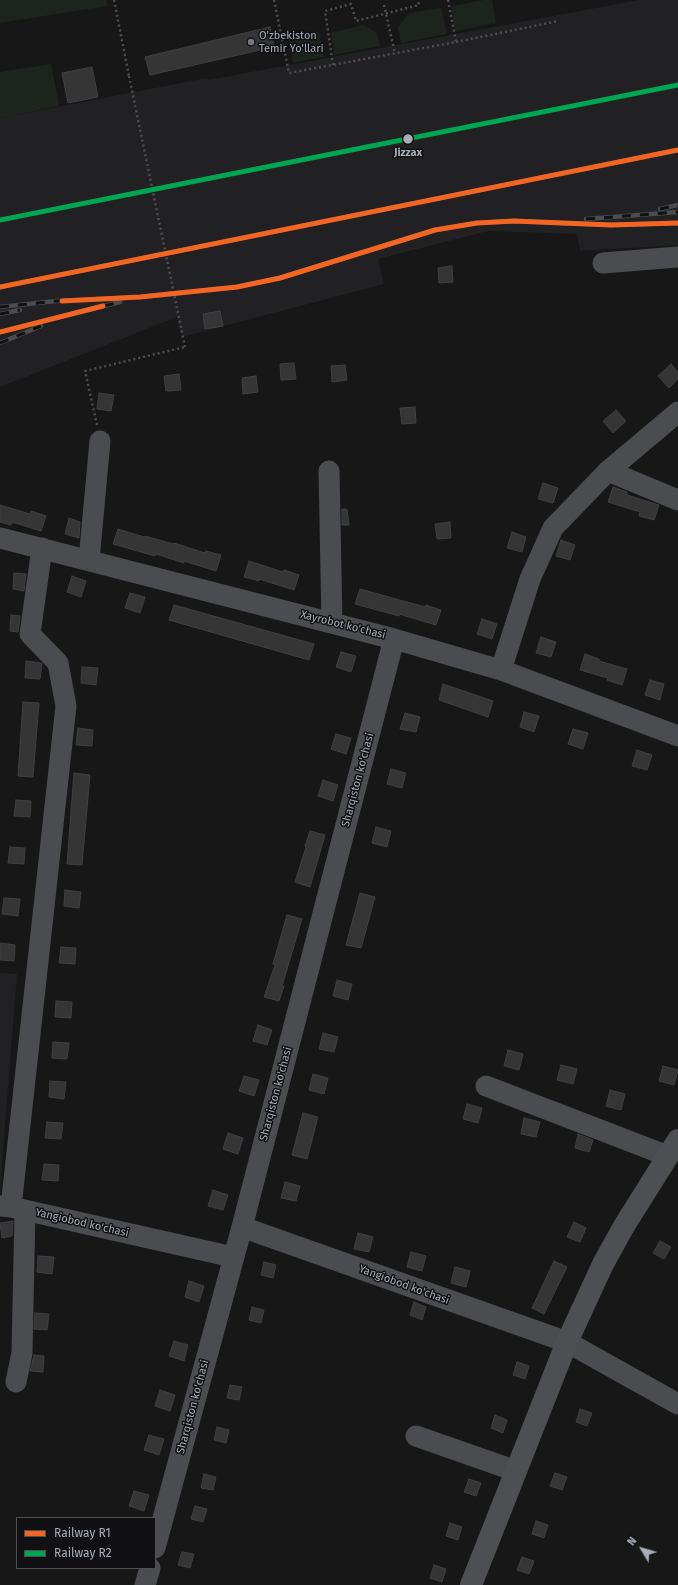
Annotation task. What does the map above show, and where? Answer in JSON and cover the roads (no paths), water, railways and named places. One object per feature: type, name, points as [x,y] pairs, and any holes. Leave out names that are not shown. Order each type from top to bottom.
[{"type":"main road","points":[[471,1585],[567,1342],[603,1264],[624,1226],[673,1148]]},
{"type":"street","points":[[603,263],[678,257]]},
{"type":"street","points":[[501,670],[530,579],[553,528],[608,471],[678,412]]},
{"type":"street","points":[[89,560],[100,441]]},
{"type":"street","points":[[329,471],[332,623]]},
{"type":"street","points":[[608,471],[678,500]]},
{"type":"street","name":"Xayrobot ko'chasi","points":[[0,538],[394,639],[501,670],[678,736]]},
{"type":"street","points":[[16,1382],[22,1353],[12,1208],[66,706],[58,663],[30,634],[42,548]]},
{"type":"street","name":"Sharqiston ko'chasi","points":[[156,1544],[242,1227],[394,639]]},
{"type":"street","points":[[486,1086],[673,1148]]},
{"type":"street","name":"Yangiobod ko'chasi","points":[[12,1208],[233,1257]]},
{"type":"street","name":"Yangiobod ko'chasi","points":[[242,1227],[567,1342],[678,1404]]},
{"type":"street","points":[[416,1436],[516,1471]]},
{"type":"street","points":[[145,1585],[150,1569]]},
{"type":"railway","points":[[0,287],[678,150]]},
{"type":"railway","points":[[660,209],[678,205]]},
{"type":"railway","points":[[586,219],[678,212]]},
{"type":"railway","points":[[0,307],[56,301],[140,297],[237,287],[280,278],[435,230],[477,223],[514,221],[611,225],[678,223]]},
{"type":"railway","points":[[0,332],[120,302]]},
{"type":"railway","points":[[0,314],[20,310]]},
{"type":"railway","points":[[0,343],[41,326]]},
{"type":"rail line","name":"R2","points":[[0,220],[678,85]]},
{"type":"rail line","name":"R1","points":[[0,287],[678,150]]},
{"type":"rail line","name":"R1","points":[[62,301],[140,297],[237,287],[280,278],[435,230],[477,223],[514,221],[611,225],[678,223]]},
{"type":"rail line","name":"R1","points":[[0,332],[103,306]]},
{"type":"place","name":"O'zbekiston Temir Yo'llari","points":[[251,42]]},
{"type":"place","name":"Jizzax","points":[[408,139]]}]
